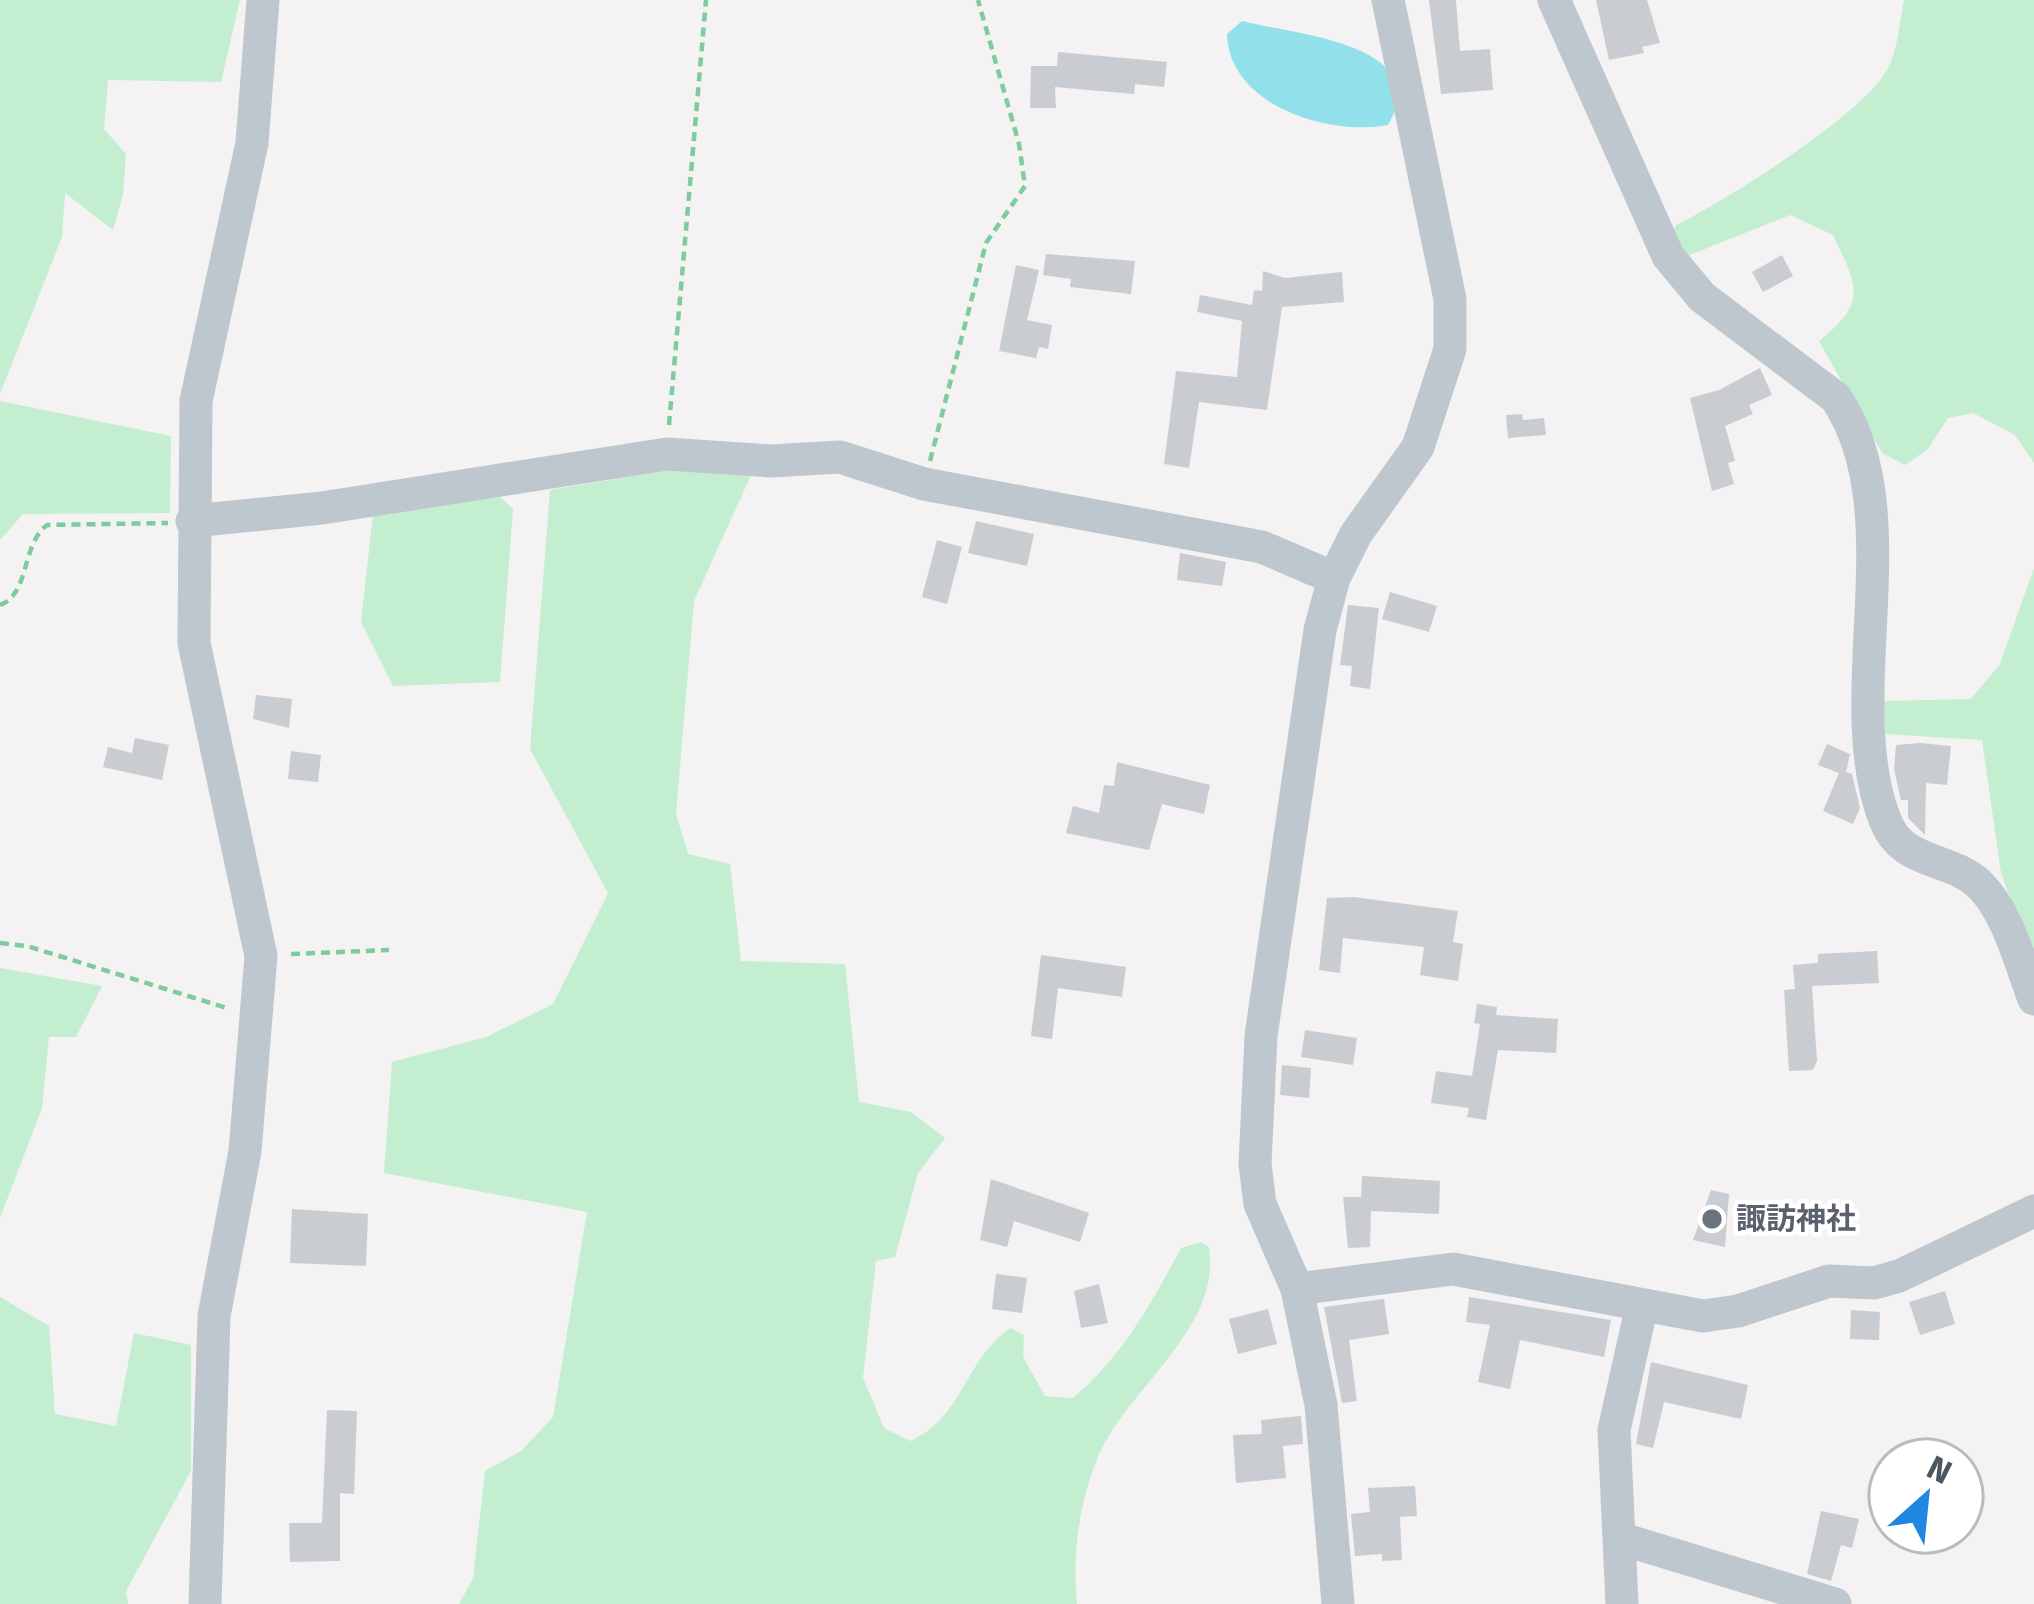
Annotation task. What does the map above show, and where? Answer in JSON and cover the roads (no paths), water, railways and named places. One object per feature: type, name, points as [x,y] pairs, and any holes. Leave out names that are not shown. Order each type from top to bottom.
[{"type":"street","points":[[205,1604],[214,1316],[245,1151],[260,1014],[261,956],[194,643],[196,401],[236,196],[252,143],[263,0]]},
{"type":"street","points":[[1337,1604],[1321,1405],[1297,1288],[1260,1204],[1255,1164],[1258,1090],[1294,789],[1334,578],[1356,534],[1418,447],[1450,349],[1450,298],[1388,0]]},
{"type":"street","points":[[1555,0],[1668,256],[1702,297],[1836,398],[1849,417],[1866,480],[1872,746],[1885,822],[1912,855],[1964,873],[1982,887],[2000,914],[2034,999]]},
{"type":"street","points":[[192,521],[322,508],[667,454],[771,461],[840,457],[924,484],[1262,547],[1334,578]]},
{"type":"street","points":[[1297,1288],[1453,1269],[1498,1273],[1702,1316],[1738,1311],[1829,1281],[1874,1283],[1936,1261],[2034,1211]]},
{"type":"street","points":[[1622,1604],[1614,1430],[1642,1305]]},
{"type":"street","points":[[1619,1538],[1713,1562],[1835,1604]]},
{"type":"water","points":[[1242,21],[1322,38],[1376,59],[1392,76],[1397,97],[1388,125],[1338,126],[1286,111],[1263,97],[1232,59],[1227,34]]},
{"type":"place","name":"諏訪神社","points":[[1712,1219]]}]
